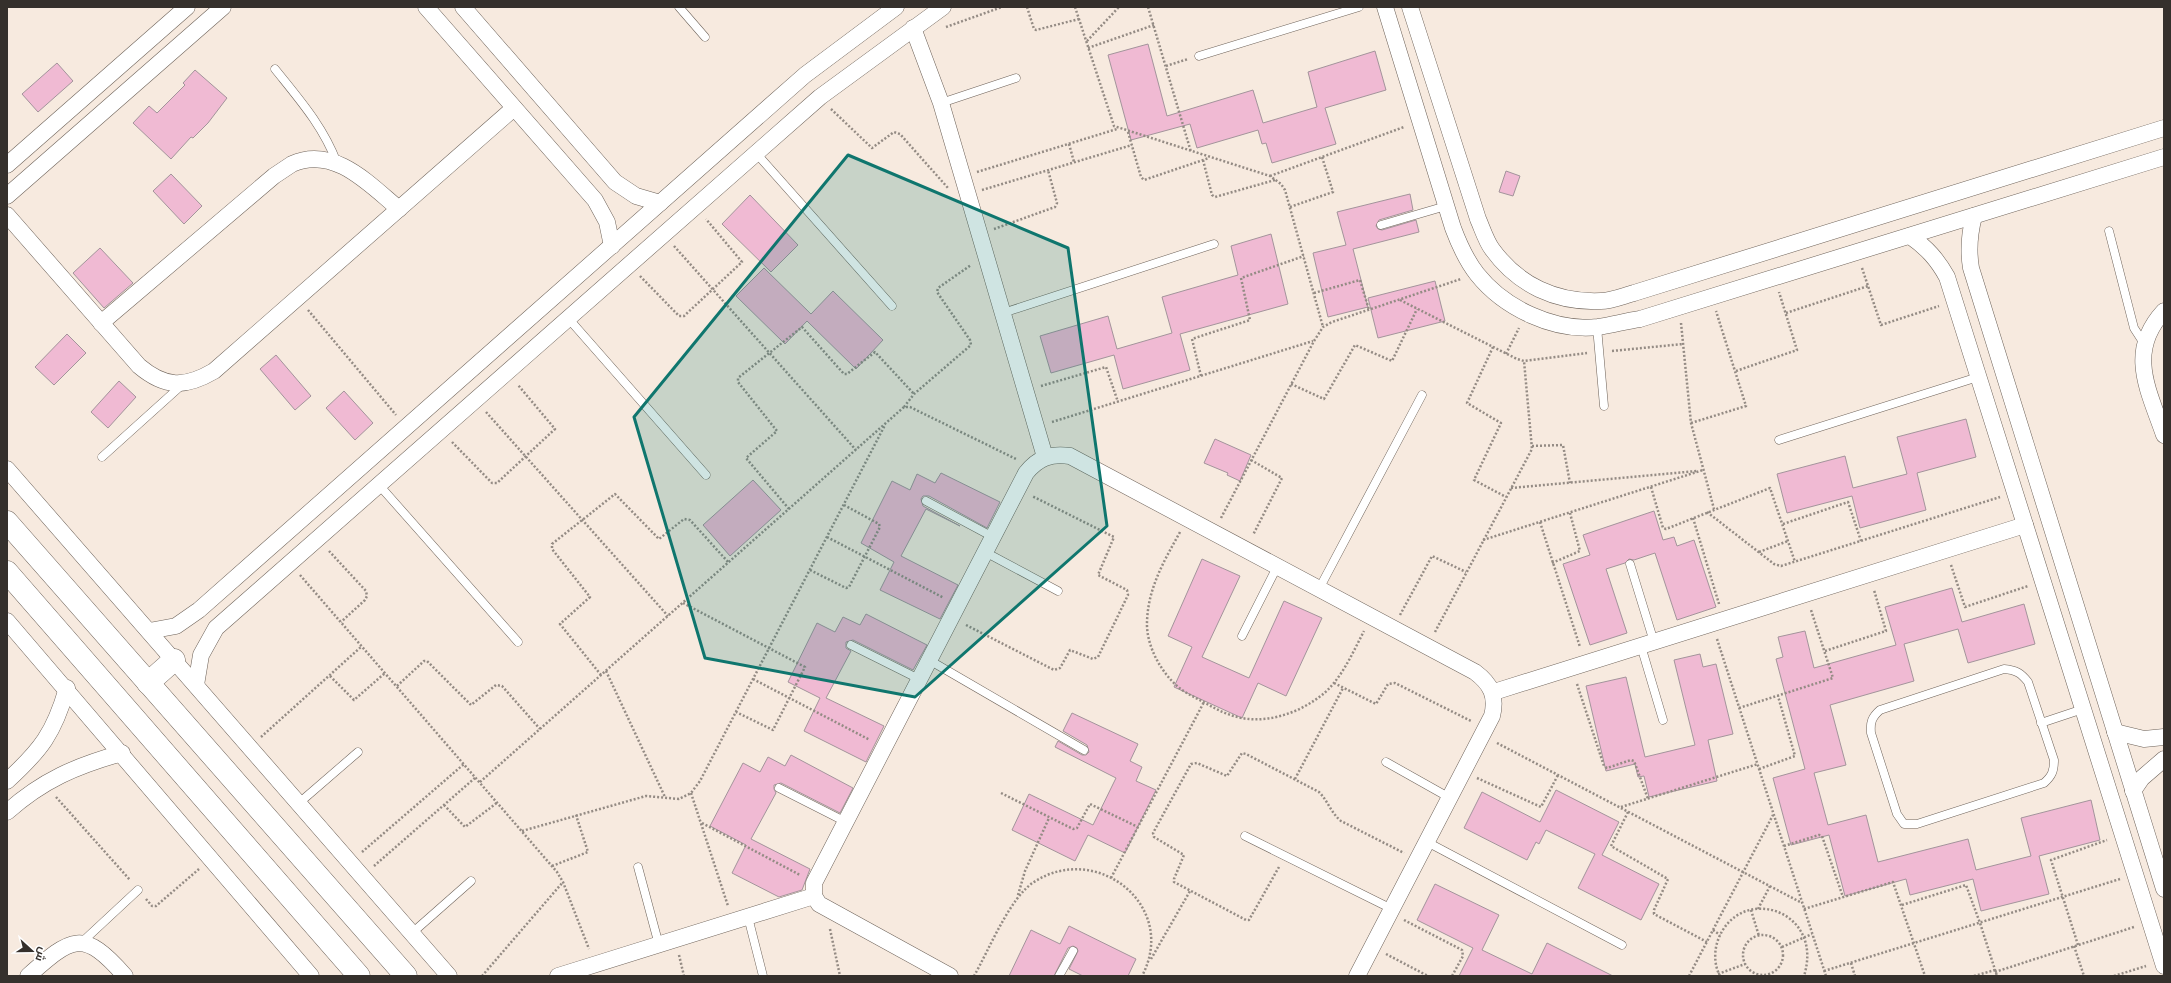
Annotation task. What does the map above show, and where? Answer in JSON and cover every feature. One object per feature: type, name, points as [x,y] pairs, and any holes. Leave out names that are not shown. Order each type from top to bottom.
[{"type":"street","points":[[7,165],[187,7]]},
{"type":"street","points":[[7,196],[223,7]]},
{"type":"street","points":[[426,7],[598,205],[607,222],[612,246]]},
{"type":"street","points":[[463,7],[616,182],[636,196],[660,203]]},
{"type":"street","points":[[149,631],[176,626],[199,610],[805,75],[896,7]]},
{"type":"street","points":[[196,685],[201,655],[216,628],[820,97],[943,7]]},
{"type":"street","points":[[1385,7],[1446,206],[1463,252],[1477,274],[1501,298],[1527,313],[1563,325],[1597,327],[1640,319],[2164,158]]},
{"type":"street","points":[[1410,7],[1478,219],[1491,248],[1512,273],[1539,291],[1570,300],[1602,301],[1949,196],[2164,128]]},
{"type":"street","points":[[913,28],[941,103],[1045,457]]},
{"type":"street","points":[[7,215],[139,366],[152,377],[167,383],[184,384],[200,380],[214,371],[514,108]]},
{"type":"street","points":[[101,323],[274,176],[293,164],[315,159],[337,163],[357,174],[399,209]]},
{"type":"street","points":[[1949,196],[1956,222]]},
{"type":"street","points":[[1974,216],[1969,233],[1968,251],[1970,268],[2164,889]]},
{"type":"street","points":[[1910,236],[1925,246],[1938,261],[1947,277],[2163,964]]},
{"type":"street","points":[[1956,305],[1981,302]]},
{"type":"street","points":[[2164,311],[2155,321],[2145,345],[2143,371],[2164,435]]},
{"type":"street","points":[[558,976],[596,970],[659,945],[748,917],[814,889],[846,822],[929,660],[1031,466],[1045,457],[1058,454],[1070,456],[1475,672],[1487,680],[1494,692],[1495,704],[1492,716],[1357,976]]},
{"type":"street","points":[[7,469],[449,976]]},
{"type":"street","points":[[7,522],[406,976]]},
{"type":"street","points":[[1494,692],[2025,525]]},
{"type":"street","points":[[7,572],[359,976]]},
{"type":"street","points":[[7,621],[67,688],[311,976]]},
{"type":"street","points":[[148,683],[174,660]]},
{"type":"street","points":[[7,782],[47,740],[59,717],[67,688]]},
{"type":"street","points":[[2115,732],[2129,737],[2144,739],[2164,737]]},
{"type":"street","points":[[7,812],[44,783],[87,763],[122,753]]},
{"type":"street","points":[[2133,791],[2142,778],[2164,760]]},
{"type":"street","points":[[814,889],[819,904],[826,909],[950,976]]},
{"type":"street","points":[[28,976],[55,952],[67,945],[81,943],[95,946],[106,955],[125,976]]},
{"type":"lane","points":[[680,7],[705,37]]},
{"type":"lane","points":[[1199,56],[1359,7]]},
{"type":"lane","points":[[275,68],[315,118],[324,132],[337,163]]},
{"type":"lane","points":[[941,103],[1016,78]]},
{"type":"lane","points":[[756,153],[892,306]]},
{"type":"lane","points":[[1381,225],[1446,206]]},
{"type":"lane","points":[[2109,231],[2134,328],[2145,345]]},
{"type":"lane","points":[[1003,313],[1214,244]]},
{"type":"lane","points":[[568,318],[706,474]]},
{"type":"lane","points":[[1597,327],[1604,406]]},
{"type":"lane","points":[[1779,440],[1978,377]]},
{"type":"lane","points":[[102,457],[184,384]]},
{"type":"lane","points":[[1319,589],[1422,395]]},
{"type":"lane","points":[[379,485],[518,642]]},
{"type":"lane","points":[[926,501],[993,537]]},
{"type":"lane","points":[[985,552],[1058,591]]},
{"type":"lane","points":[[1630,564],[1663,720]]},
{"type":"lane","points":[[1242,636],[1277,567]]},
{"type":"lane","points":[[851,645],[920,679]]},
{"type":"lane","points":[[929,660],[1084,750]]},
{"type":"lane","points":[[2004,669],[2014,670],[2025,678],[2041,723],[2054,760],[2054,769],[2051,777],[2044,783],[1917,824],[1904,824],[1900,820],[1871,733],[1870,724],[1874,716],[1880,710],[2004,669]]},
{"type":"lane","points":[[2041,723],[2083,709]]},
{"type":"lane","points":[[299,803],[358,752]]},
{"type":"lane","points":[[1386,762],[1450,798]]},
{"type":"lane","points":[[779,788],[846,822]]},
{"type":"lane","points":[[1245,836],[1391,911]]},
{"type":"lane","points":[[1427,842],[1622,945]]},
{"type":"lane","points":[[638,868],[659,945]]},
{"type":"lane","points":[[412,933],[471,881]]},
{"type":"lane","points":[[81,943],[138,890]]},
{"type":"lane","points":[[748,917],[763,976]]},
{"type":"lane","points":[[1059,976],[1073,951]]},
{"type":"path","points":[[945,28],[1002,7]]},
{"type":"path","points":[[1027,7],[1034,29],[1036,30],[1079,19]]},
{"type":"path","points":[[1075,7],[1112,122],[1117,129]]},
{"type":"path","points":[[1086,42],[1119,7]]},
{"type":"path","points":[[1148,7],[1192,152]]},
{"type":"path","points":[[1088,48],[1154,25]]},
{"type":"path","points":[[1166,66],[1199,56]]},
{"type":"path","points":[[820,97],[868,147],[876,147],[894,132],[900,134],[951,191]]},
{"type":"path","points":[[1270,176],[1420,122]]},
{"type":"path","points":[[963,176],[1117,129],[1270,176],[1285,190],[1324,327]]},
{"type":"path","points":[[1128,132],[1141,177],[1144,180],[1210,158]]},
{"type":"path","points":[[1069,144],[1074,162]]},
{"type":"path","points":[[968,194],[1132,145]]},
{"type":"path","points":[[1290,207],[1333,192],[1322,157]]},
{"type":"path","points":[[1202,160],[1212,195],[1215,197],[1276,180]]},
{"type":"path","points":[[980,234],[1055,207],[1057,203],[1048,170]]},
{"type":"path","points":[[629,265],[682,317],[714,289],[742,262],[695,206]]},
{"type":"path","points":[[664,234],[856,450]]},
{"type":"path","points":[[1857,252],[1881,325],[1956,305]]},
{"type":"path","points":[[480,782],[856,450],[904,407],[914,394],[971,345],[970,340],[937,290],[986,255]]},
{"type":"path","points":[[1201,376],[1192,339],[1250,320],[1241,278],[1304,256]]},
{"type":"path","points":[[1213,532],[1314,340],[1324,327],[1369,310],[1477,274]]},
{"type":"path","points":[[1736,371],[1797,350],[1775,277]]},
{"type":"path","points":[[1314,293],[1360,280],[1369,310]]},
{"type":"path","points":[[1786,313],[1868,286]]},
{"type":"path","points":[[1690,423],[1745,407],[1746,404],[1712,297]]},
{"type":"path","points":[[298,298],[406,428]]},
{"type":"path","points":[[1400,300],[1506,354],[1524,361],[1683,344]]},
{"type":"path","points":[[1679,307],[1690,423],[1714,509]]},
{"type":"path","points":[[1291,384],[1324,399],[1355,344],[1392,361],[1417,309]]},
{"type":"path","points":[[1506,354],[1527,313]]},
{"type":"path","points":[[789,509],[746,458],[777,431],[738,380],[802,326],[844,374],[847,374],[875,352],[914,394]]},
{"type":"path","points":[[1036,427],[1314,340]]},
{"type":"path","points":[[1493,347],[1467,403],[1501,422],[1474,480],[1506,497]]},
{"type":"path","points":[[1427,646],[1532,446],[1524,361]]},
{"type":"path","points":[[1026,390],[1104,367],[1108,369],[1118,402]]},
{"type":"path","points":[[441,431],[494,483],[526,456],[555,429],[507,372]]},
{"type":"path","points":[[475,400],[668,616]]},
{"type":"path","points":[[904,407],[910,407],[1031,466]]},
{"type":"path","points":[[522,831],[646,796],[679,799],[692,793],[700,781],[770,648],[886,423]]},
{"type":"path","points":[[1532,446],[1563,444],[1570,483]]},
{"type":"path","points":[[1245,549],[1282,478],[1251,460]]},
{"type":"path","points":[[1510,488],[1703,470]]},
{"type":"path","points":[[1483,540],[1703,470]]},
{"type":"path","points":[[1651,487],[1664,529],[1770,488],[1795,562]]},
{"type":"path","points":[[1707,512],[1778,566],[1795,562],[2014,492]]},
{"type":"path","points":[[601,675],[560,624],[590,597],[551,546],[615,494],[658,539],[684,519],[690,520],[728,562]]},
{"type":"path","points":[[1783,524],[1848,502],[1861,541]]},
{"type":"path","points":[[810,570],[848,588],[879,525],[844,505]]},
{"type":"path","points":[[1552,562],[1580,551],[1570,513]]},
{"type":"path","points":[[1187,518],[1157,575],[1149,599],[1147,624],[1152,649],[1164,671],[1182,690],[1225,714],[1248,719],[1272,718],[1295,711],[1316,700],[1334,683],[1347,663],[1372,617]]},
{"type":"path","points":[[1693,518],[1739,708],[1826,976]]},
{"type":"path","points":[[1540,522],[1552,562],[1604,766],[1607,768],[1631,760],[1634,761],[1648,799]]},
{"type":"path","points":[[827,537],[958,605]]},
{"type":"path","points":[[318,538],[366,591],[367,596],[365,600],[341,622]]},
{"type":"path","points":[[1759,552],[1788,541]]},
{"type":"path","points":[[1947,550],[1965,607],[2042,582]]},
{"type":"path","points":[[1393,628],[1430,557],[1434,557],[1466,572]]},
{"type":"path","points":[[290,563],[552,866],[563,882],[596,970]]},
{"type":"path","points":[[1825,651],[1886,631],[1869,574]]},
{"type":"path","points":[[1739,708],[1832,678],[1825,651],[1806,594]]},
{"type":"path","points":[[683,603],[805,667],[773,730],[736,712]]},
{"type":"path","points":[[250,747],[362,646]]},
{"type":"path","points":[[397,686],[424,661],[427,661],[471,706],[496,685],[502,686],[540,729]]},
{"type":"path","points":[[606,671],[665,798]]},
{"type":"path","points":[[330,676],[354,700],[385,673]]},
{"type":"path","points":[[753,679],[884,748]]},
{"type":"path","points":[[1334,683],[1376,704],[1388,684],[1395,683],[1558,775],[1802,903]]},
{"type":"path","points":[[1295,779],[1343,688]]},
{"type":"path","points":[[1759,769],[1795,756],[1778,696]]},
{"type":"path","points":[[1111,878],[1204,702]]},
{"type":"path","points":[[351,862],[464,764]]},
{"type":"path","points":[[1620,808],[1758,764]]},
{"type":"path","points":[[1464,771],[1541,807],[1558,775]]},
{"type":"path","points":[[363,876],[476,777]]},
{"type":"path","points":[[44,783],[152,906],[156,906],[212,858]]},
{"type":"path","points":[[692,793],[733,922]]},
{"type":"path","points":[[1001,793],[1075,830],[1090,804],[1138,827]]},
{"type":"path","points":[[444,805],[465,827],[498,802]]},
{"type":"path","points":[[1628,812],[1611,846],[1668,879],[1654,910],[1654,914],[1707,942]]},
{"type":"path","points":[[1689,976],[1774,814]]},
{"type":"path","points":[[552,866],[588,852],[576,815]]},
{"type":"path","points":[[974,976],[1018,896],[1025,871],[1049,818]]},
{"type":"path","points":[[701,822],[814,889]]},
{"type":"path","points":[[1784,846],[1819,835],[1822,836],[1843,897]]},
{"type":"path","points":[[2078,945],[2051,860],[2122,835]]},
{"type":"path","points":[[1018,896],[1033,882],[1051,873],[1065,870],[1092,871],[1111,878],[1128,889],[1141,904],[1146,916],[1152,941],[1150,961]]},
{"type":"path","points":[[1824,971],[2135,874]]},
{"type":"path","points":[[482,976],[563,882]]},
{"type":"path","points":[[1804,909],[1893,882],[1925,976]]},
{"type":"path","points":[[1902,905],[1964,885],[1967,886],[1996,976]]},
{"type":"path","points":[[1758,909],[1770,886]]},
{"type":"path","points":[[1142,976],[1190,891]]},
{"type":"path","points":[[826,909],[840,976]]},
{"type":"path","points":[[1751,910],[1759,936]]},
{"type":"path","points":[[1745,964],[1719,975],[1715,961],[1716,947],[1720,935],[1733,919],[1751,910],[1772,910],[1786,915],[1797,925],[1805,937],[1808,950],[1808,964],[1804,976]]},
{"type":"path","points":[[1391,911],[1462,950],[1463,956],[1452,976]]},
{"type":"path","points":[[1974,976],[1995,971],[2150,922]]},
{"type":"path","points":[[1713,930],[1720,935]]},
{"type":"path","points":[[1782,947],[1812,934]]},
{"type":"path","points":[[1759,936],[1768,936],[1776,940],[1782,947],[1783,957],[1780,966],[1774,972],[1765,976],[1757,974],[1750,970],[1745,964],[1743,955],[1746,946],[1751,939],[1759,936]]},
{"type":"path","points":[[675,940],[684,976]]},
{"type":"path","points":[[2074,946],[2084,976]]},
{"type":"path","points":[[1372,947],[1428,976]]},
{"type":"path","points":[[1851,963],[1855,976]]},
{"type":"path","points":[[2114,976],[2163,964]]},
{"type":"highlighted area","points":[[848,155],[1068,248],[1107,526],[915,697],[705,658],[634,417]]},
{"type":"building","points":[[1148,44],[1167,116],[1253,90],[1263,123],[1317,107],[1308,72],[1375,51],[1386,90],[1325,108],[1336,144],[1272,163],[1266,143],[1262,144],[1258,130],[1197,148],[1190,124],[1131,140],[1108,55]]},
{"type":"building","points":[[57,63],[73,81],[38,112],[22,94]]},
{"type":"building","points":[[195,70],[227,98],[208,123],[193,138],[191,137],[171,159],[133,123],[149,106],[157,113],[185,85],[183,83]]},
{"type":"building","points":[[1506,171],[1520,176],[1513,196],[1499,192]]},
{"type":"building","points":[[171,174],[202,206],[184,224],[153,191]]},
{"type":"building","points":[[1410,194],[1413,210],[1379,220],[1376,226],[1378,229],[1382,230],[1416,220],[1419,232],[1353,249],[1368,307],[1328,317],[1313,253],[1346,245],[1337,212]]},
{"type":"building","points":[[750,195],[798,245],[771,272],[722,224]]},
{"type":"building","points":[[1271,234],[1288,304],[1180,334],[1190,370],[1123,389],[1114,355],[1051,373],[1040,336],[1108,316],[1117,349],[1172,333],[1162,297],[1238,275],[1231,246]]},
{"type":"building","points":[[100,248],[133,283],[104,308],[73,273]]},
{"type":"building","points":[[764,268],[811,314],[833,291],[883,340],[856,369],[807,321],[785,344],[736,296]]},
{"type":"building","points":[[1435,281],[1445,321],[1378,338],[1368,298]]},
{"type":"building","points":[[67,334],[86,353],[54,385],[35,367]]},
{"type":"building","points":[[276,355],[311,396],[295,410],[260,369]]},
{"type":"building","points":[[119,381],[136,397],[108,428],[91,412]]},
{"type":"building","points":[[344,391],[373,423],[355,440],[326,408]]},
{"type":"building","points":[[1966,419],[1976,457],[1917,473],[1926,510],[1860,528],[1852,496],[1787,513],[1777,474],[1845,456],[1853,488],[1907,474],[1897,437]]},
{"type":"building","points":[[1215,439],[1251,455],[1240,481],[1227,475],[1228,473],[1204,463]]},
{"type":"building","points":[[941,473],[1000,502],[987,528],[929,496],[923,496],[921,499],[923,506],[960,526],[926,509],[901,556],[958,585],[940,619],[880,590],[894,562],[861,543],[892,481],[910,490],[917,474],[935,483]]},
{"type":"building","points":[[753,480],[781,510],[730,556],[703,525]]},
{"type":"building","points":[[1654,511],[1663,540],[1674,537],[1677,546],[1694,540],[1716,607],[1677,620],[1655,553],[1634,560],[1629,559],[1625,563],[1606,569],[1627,633],[1590,645],[1563,564],[1590,555],[1583,535]]},
{"type":"building","points":[[1202,559],[1240,576],[1202,657],[1249,678],[1284,601],[1322,618],[1286,696],[1258,683],[1242,718],[1174,687],[1192,647],[1168,636]]},
{"type":"building","points":[[1952,588],[1962,622],[2024,604],[2035,644],[1968,663],[1958,629],[1904,644],[1914,681],[1830,705],[1846,765],[1814,773],[1828,825],[1866,815],[1878,862],[1968,839],[1976,870],[2031,856],[2021,818],[2091,800],[2100,840],[2039,856],[2049,894],[1981,911],[1973,879],[1910,895],[1906,879],[1845,896],[1829,835],[1791,845],[1773,778],[1805,769],[1776,659],[1783,657],[1778,637],[1805,631],[1814,668],[1896,645],[1885,607]]},
{"type":"building","points":[[866,614],[927,645],[913,670],[853,640],[846,642],[846,648],[851,651],[826,698],[884,726],[866,762],[804,731],[820,698],[788,682],[817,623],[835,632],[843,617],[860,625]]},
{"type":"building","points":[[1700,654],[1703,667],[1716,664],[1733,734],[1708,740],[1717,781],[1649,797],[1644,776],[1638,777],[1635,764],[1606,771],[1586,686],[1626,677],[1645,757],[1695,745],[1674,660]]},
{"type":"building","points":[[1072,713],[1138,744],[1130,761],[1142,767],[1136,781],[1156,790],[1125,853],[1088,835],[1075,861],[1012,830],[1029,794],[1093,825],[1116,778],[1055,747],[1058,741],[1082,755],[1086,755],[1089,752],[1087,745],[1063,731]]},
{"type":"building","points":[[791,755],[853,788],[840,813],[781,783],[774,785],[776,793],[751,839],[810,869],[802,890],[779,897],[732,873],[746,845],[710,826],[743,763],[760,772],[768,757],[785,766]]},
{"type":"building","points":[[1556,790],[1619,822],[1602,855],[1659,884],[1641,920],[1578,888],[1595,854],[1546,830],[1539,844],[1536,842],[1527,860],[1464,828],[1482,792],[1540,822]]},
{"type":"building","points":[[1435,884],[1499,915],[1482,950],[1532,974],[1547,943],[1613,976],[1459,976],[1473,948],[1417,920]]},
{"type":"building","points":[[1069,926],[1136,959],[1128,976],[1083,976],[1069,969],[1078,951],[1077,948],[1073,946],[1068,948],[1054,976],[1009,976],[1031,930],[1060,944]]}]
